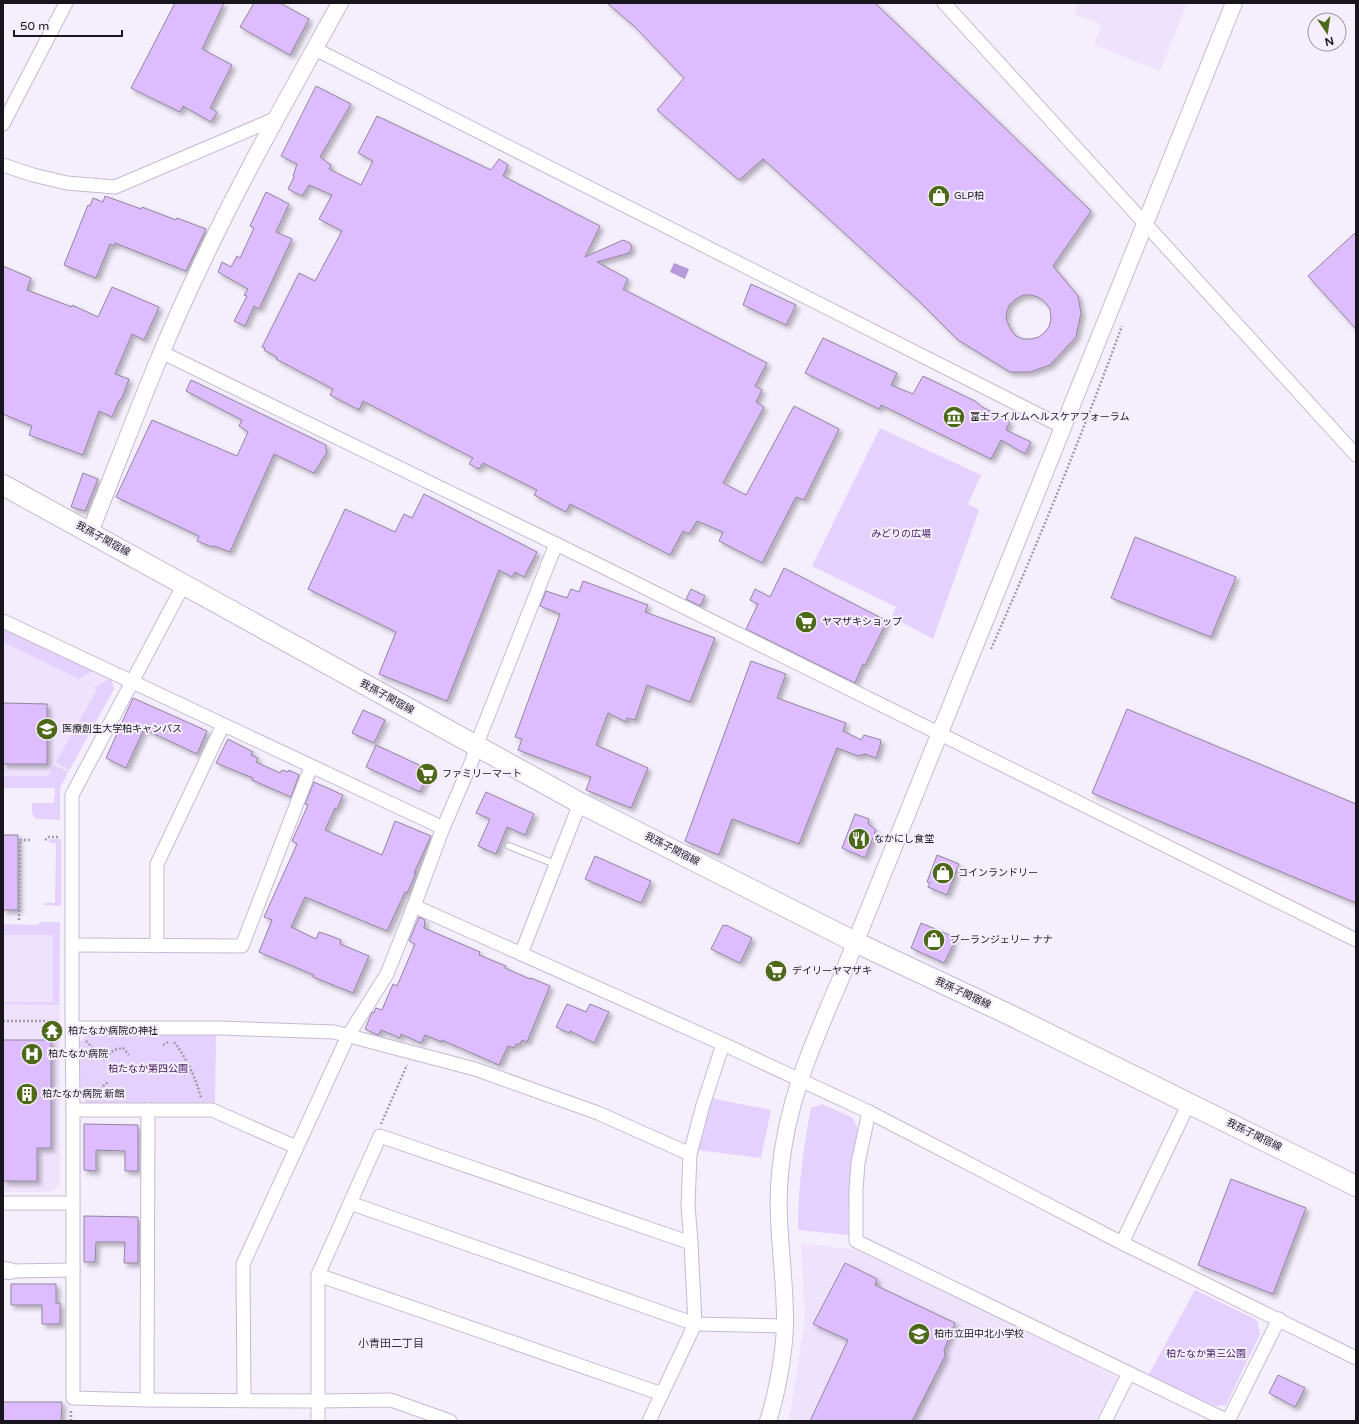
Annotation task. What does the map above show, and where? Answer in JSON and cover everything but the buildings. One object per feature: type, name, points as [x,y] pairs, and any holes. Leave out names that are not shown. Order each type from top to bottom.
[{"type":"main road","name":"我孫子関宿線","points":[[3,485],[580,803],[855,942],[1019,1020],[1356,1186]]},
{"type":"street","points":[[3,124],[66,3]]},
{"type":"street","points":[[90,532],[162,352],[200,267],[241,184],[340,3]]},
{"type":"street","points":[[944,3],[1356,455]]},
{"type":"street","points":[[768,1421],[780,1375],[785,1326],[779,1232],[780,1175],[790,1110],[813,1043],[1234,3]]},
{"type":"street","points":[[315,48],[1063,427]]},
{"type":"street","points":[[3,164],[33,175],[67,182],[114,187],[277,118]]},
{"type":"street","points":[[162,352],[556,544],[1356,940]]},
{"type":"street","points":[[244,1400],[243,1264],[348,1036],[387,974],[443,828],[472,761],[476,746],[556,544]]},
{"type":"street","points":[[184,584],[72,795],[72,945],[69,1025],[73,1110],[73,1398],[147,1400],[391,1400],[450,1421]]},
{"type":"street","points":[[3,621],[131,683],[443,828]]},
{"type":"street","points":[[157,946],[157,864],[222,725]]},
{"type":"street","points":[[72,945],[242,946],[311,767]]},
{"type":"street","points":[[521,954],[580,803]]},
{"type":"street","points":[[414,906],[724,1044],[870,1112],[1122,1243],[1356,1358]]},
{"type":"street","points":[[69,1025],[334,1032],[474,1069],[598,1113],[690,1154]]},
{"type":"street","points":[[649,1421],[695,1324],[688,1205],[690,1154],[703,1106],[724,1044]]},
{"type":"street","points":[[1122,1243],[1188,1103]]},
{"type":"street","points":[[73,1110],[212,1110],[296,1147]]},
{"type":"street","points":[[147,1400],[148,1110]]},
{"type":"street","points":[[870,1112],[858,1163],[856,1190],[856,1241],[1228,1421],[1279,1319]]},
{"type":"street","points":[[318,1421],[318,1275],[380,1136],[691,1243]]},
{"type":"street","points":[[3,1203],[73,1203]]},
{"type":"street","points":[[350,1203],[695,1324],[785,1326]]},
{"type":"street","points":[[7,1270],[73,1270]]},
{"type":"street","points":[[318,1275],[662,1394]]},
{"type":"street","points":[[1105,1421],[1129,1373]]},
{"type":"lane","points":[[509,846],[555,864]]},
{"type":"path","points":[[989,654],[1020,583],[1091,409],[1123,322]]},
{"type":"path","points":[[44,840],[49,837],[64,837]]},
{"type":"path","points":[[19,920],[20,840],[31,840]]},
{"type":"path","points":[[3,1021],[69,1025],[104,1059],[114,1050],[123,1048],[129,1055]]},
{"type":"path","points":[[172,1028],[172,1039],[183,1054],[192,1071],[204,1111]]},
{"type":"path","points":[[380,1136],[379,1128],[413,1052]]},
{"type":"path","points":[[184,1074],[192,1071]]},
{"type":"shaded area","points":[[1078,3],[1187,3],[1160,71],[1094,45],[1102,25],[1074,14]]},
{"type":"shaded area","points":[[674,263],[689,269],[685,279],[670,272]]},
{"type":"shaded area","name":"医療創生大学柏キャンパス","points":[[3,628],[111,678],[114,689],[60,788],[3,788]]},
{"type":"shaded area","name":"柏たなか病院","points":[[41,922],[60,922],[60,1184],[52,1192],[3,1192],[3,924],[37,925]]},
{"type":"shaded area","name":"柏市立田中北小学校","points":[[801,1243],[855,1250],[1065,1348],[1122,1381],[1099,1421],[789,1421],[805,1320]]},
{"type":"green space","name":"みどりの広場","points":[[880,428],[981,475],[968,504],[979,510],[933,639],[892,617],[896,607],[812,566]]},
{"type":"green space","points":[[3,628],[93,670],[79,679],[3,642]]},
{"type":"green space","points":[[111,678],[114,689],[69,770],[56,762],[97,690],[94,688]]},
{"type":"green space","points":[[54,765],[68,772],[60,788],[60,820],[36,819],[32,813],[32,803],[54,803],[55,788],[3,788],[3,776],[48,776]]},
{"type":"green space","points":[[49,839],[61,839],[61,906],[44,905],[44,903],[55,903],[56,843],[49,843]]},
{"type":"green space","points":[[41,922],[60,922],[59,1005],[3,1004],[3,1002],[53,1002],[53,935],[3,935],[3,924],[37,925]]},
{"type":"green space","name":"柏たなか第四公園","points":[[88,1034],[216,1035],[215,1105],[88,1104],[79,1096],[80,1042]]},
{"type":"green space","points":[[710,1098],[771,1110],[761,1158],[697,1150]]},
{"type":"green space","points":[[822,1104],[853,1118],[858,1129],[852,1162],[848,1218],[849,1235],[798,1230],[802,1169],[811,1108]]},
{"type":"green space","name":"柏たなか第三公園","points":[[1195,1290],[1257,1320],[1260,1334],[1226,1405],[1216,1406],[1148,1376]]},
{"type":"place","name":"GLP柏","points":[[939,196]]},
{"type":"place","name":"富士フイルムヘルスケアフォーラム","points":[[954,417]]},
{"type":"place","name":"ヤマザキショップ","points":[[806,622]]},
{"type":"place","name":"医療創生大学柏キャンパス","points":[[47,729]]},
{"type":"place","name":"ファミリーマート","points":[[427,774]]},
{"type":"place","name":"なかにし食堂","points":[[859,839]]},
{"type":"place","name":"コインランドリー","points":[[943,873]]},
{"type":"place","name":"ブーランジェリー ナナ","points":[[934,940]]},
{"type":"place","name":"デイリーヤマザキ","points":[[776,971]]},
{"type":"place","name":"柏たなか病院の神社","points":[[52,1031]]},
{"type":"place","name":"柏たなか病院","points":[[32,1054]]},
{"type":"place","name":"柏たなか病院 新館","points":[[27,1094]]},
{"type":"place","name":"柏市立田中北小学校","points":[[919,1334]]},
{"type":"district","name":"小青田二丁目","points":[[391,1343]]}]
